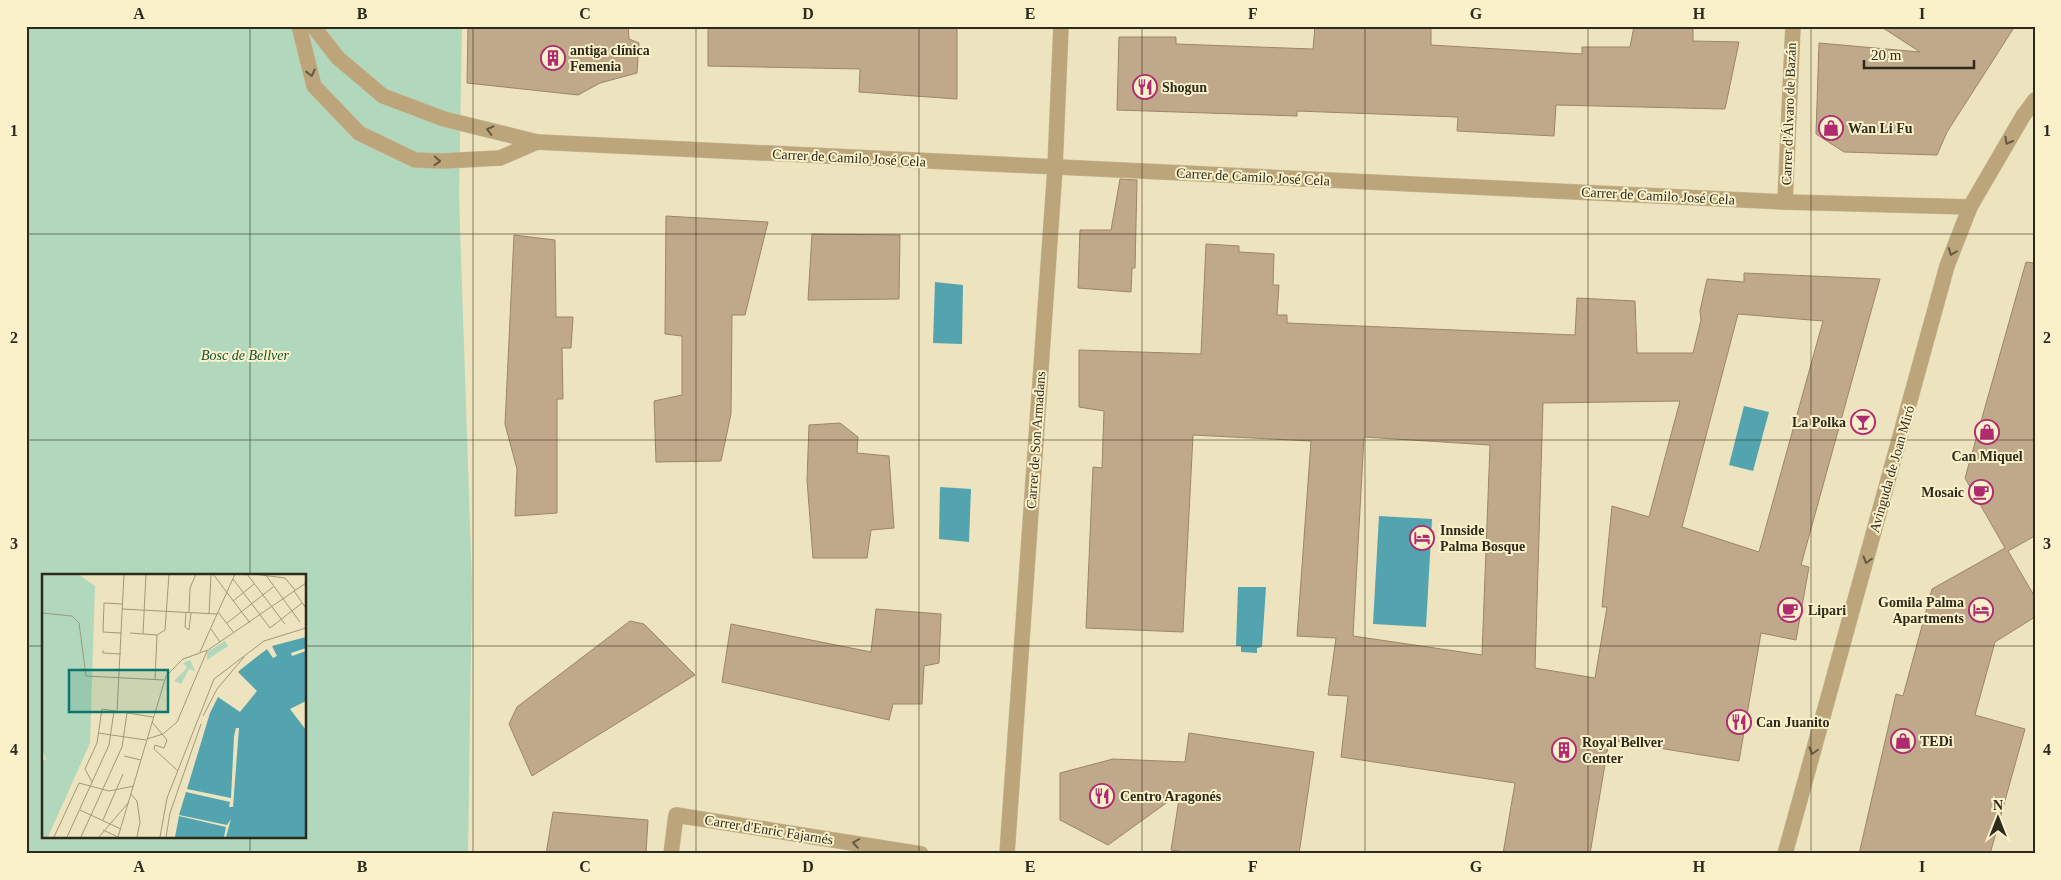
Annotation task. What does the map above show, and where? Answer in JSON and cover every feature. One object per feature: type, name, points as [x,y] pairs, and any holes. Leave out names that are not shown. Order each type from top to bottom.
[{"type":"street","points":[[299,26],[314,86],[359,133],[415,160],[442,162],[500,158],[537,142]]},
{"type":"street","name":"Carrer de Camilo José Cela","points":[[313,26],[338,58],[383,96],[444,119],[537,142],[1785,202],[1970,207]]},
{"type":"street","name":"Carrer de Son Armadans","points":[[1007,854],[1055,168],[1061,26]]},
{"type":"street","name":"Carrer d'Álvaro de Bazán","points":[[1785,202],[1792,26]]},
{"type":"street","name":"Avinguda de Joan Miró","points":[[1784,854],[1947,266],[1970,207],[2023,116],[2035,100]]},
{"type":"street","name":"Carrer d'Enric Fajarnés","points":[[671,854],[676,815],[921,854]]},
{"type":"green space","name":"Bosc de Bellver","points":[[26,26],[462,26],[459,196],[472,585],[468,854],[26,854]]},
{"type":"water","points":[[935,282],[963,285],[962,344],[933,343]]},
{"type":"water","points":[[1744,406],[1769,412],[1753,471],[1729,465]]},
{"type":"water","points":[[940,487],[971,489],[969,542],[939,539]]},
{"type":"water","points":[[1379,516],[1432,519],[1426,627],[1373,624]]},
{"type":"water","points":[[1238,587],[1266,587],[1262,647],[1257,648],[1257,653],[1241,652],[1241,646],[1236,646]]},
{"type":"building","name":"antiga clínica Femenia","points":[[468,26],[628,26],[629,39],[639,43],[637,73],[600,83],[578,95],[467,83]]},
{"type":"building","points":[[708,26],[957,26],[957,99],[859,92],[860,69],[708,66]]},
{"type":"building","points":[[1315,26],[1431,26],[1431,45],[1582,54],[1582,47],[1630,47],[1634,26],[1693,26],[1693,41],[1739,42],[1725,109],[1556,105],[1554,136],[1457,131],[1458,117],[1297,111],[1297,116],[1117,110],[1119,37],[1176,37],[1176,44],[1313,49]]},
{"type":"building","points":[[1880,26],[2015,26],[1947,132],[1937,155],[1844,152],[1816,134],[1819,43],[1920,52]]},
{"type":"building","points":[[1120,179],[1137,180],[1135,268],[1132,268],[1131,292],[1078,288],[1080,230],[1111,230]]},
{"type":"building","points":[[666,216],[768,222],[745,315],[732,315],[731,414],[721,461],[656,462],[654,401],[682,395],[682,336],[665,334]]},
{"type":"building","points":[[812,234],[900,235],[899,299],[808,300]]},
{"type":"building","points":[[514,235],[555,240],[556,317],[573,317],[571,348],[562,348],[563,399],[557,399],[557,513],[515,516],[517,469],[505,424]]},
{"type":"building","points":[[1206,244],[1239,246],[1239,252],[1274,254],[1273,285],[1279,285],[1277,315],[1287,315],[1287,323],[1575,335],[1577,298],[1635,301],[1637,353],[1693,353],[1701,320],[1700,311],[1707,279],[1744,282],[1744,273],[1880,279],[1801,565],[1809,567],[1796,640],[1761,633],[1739,761],[1609,740],[1590,854],[1503,854],[1515,783],[1341,757],[1348,696],[1328,695],[1336,638],[1297,636],[1311,441],[1193,435],[1183,632],[1086,628],[1093,467],[1102,468],[1104,411],[1079,407],[1079,350],[1201,354]],"holes":[[[1738,314],[1823,321],[1759,552],[1682,527]],[[1680,401],[1649,517],[1612,506],[1602,607],[1607,607],[1595,678],[1535,668],[1543,403]],[[1364,437],[1490,445],[1482,655],[1353,636]]]},
{"type":"building","points":[[2026,262],[2035,263],[2035,536],[2008,551],[2035,597],[2035,617],[1995,642],[1975,715],[2025,729],[1990,854],[1859,854],[1896,694],[1903,696],[1932,589],[2005,548],[1965,478]]},
{"type":"building","points":[[840,423],[858,437],[857,453],[889,456],[894,528],[871,530],[867,558],[813,558],[807,480],[809,425]]},
{"type":"building","points":[[876,609],[941,614],[939,663],[924,666],[922,704],[893,704],[889,720],[722,682],[731,624],[871,652]]},
{"type":"building","points":[[630,621],[644,624],[695,675],[532,776],[509,724],[517,707]]},
{"type":"building","points":[[1189,733],[1314,752],[1299,854],[1199,854],[1171,850],[1180,793],[1108,845],[1060,820],[1060,773],[1113,759],[1185,762]]},
{"type":"building","points":[[553,812],[648,820],[646,854],[546,854]]},
{"type":"place","name":"antiga clínica Femenia","points":[[553,58]]},
{"type":"place","name":"Shogun","points":[[1145,87]]},
{"type":"place","name":"Wan Li Fu","points":[[1831,128]]},
{"type":"place","name":"La Polka","points":[[1863,422]]},
{"type":"place","name":"Can Miquel","points":[[1987,432]]},
{"type":"place","name":"Mosaic","points":[[1981,492]]},
{"type":"place","name":"Innside Palma Bosque","points":[[1422,538]]},
{"type":"place","name":"Lipari","points":[[1790,610]]},
{"type":"place","name":"Gomila Palma Apartments","points":[[1981,610]]},
{"type":"place","name":"Can Juanito","points":[[1739,722]]},
{"type":"place","name":"TEDi","points":[[1903,741]]},
{"type":"place","name":"Royal Bellver Center","points":[[1564,750]]},
{"type":"place","name":"Centro Aragonés","points":[[1102,796]]}]
